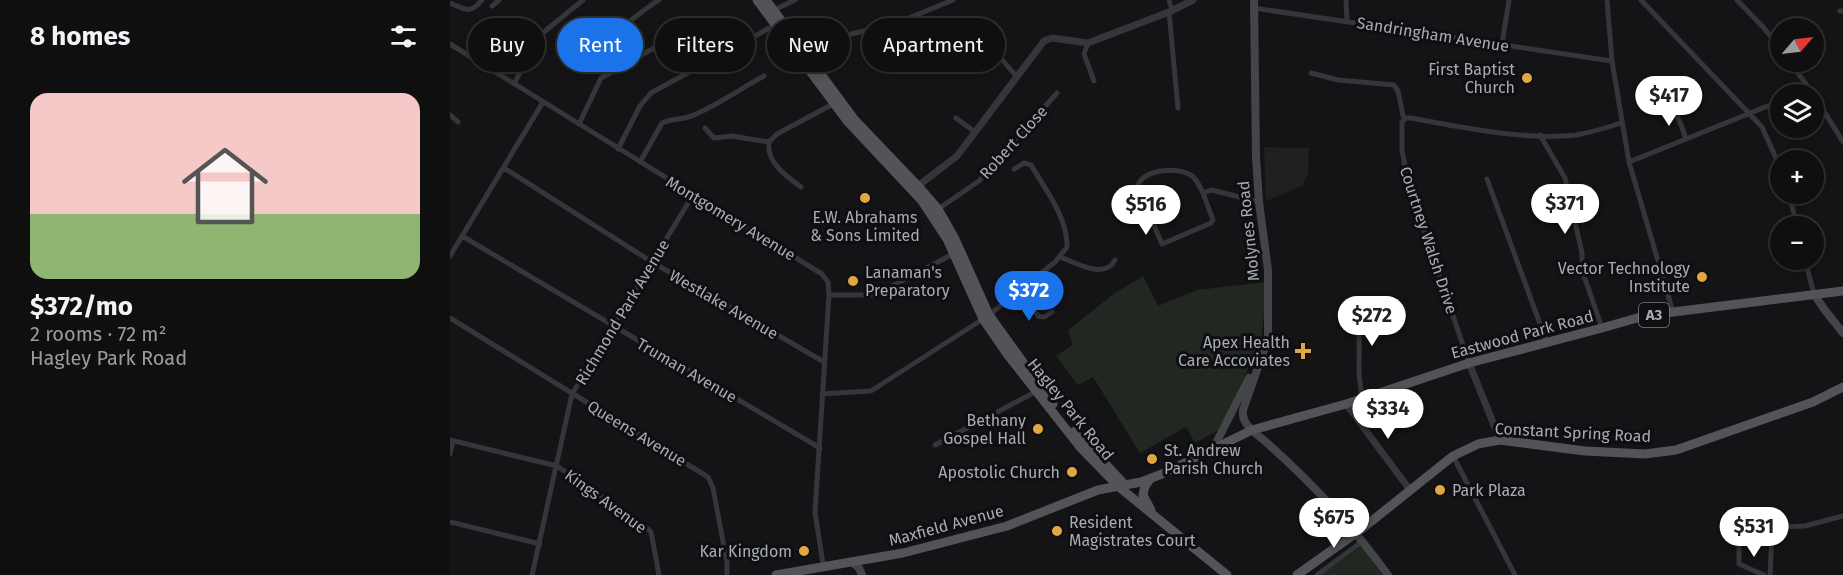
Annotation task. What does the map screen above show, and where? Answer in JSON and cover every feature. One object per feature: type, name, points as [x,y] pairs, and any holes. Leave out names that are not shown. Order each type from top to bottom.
[{"type":"main road","name":"Hagley Park Road","points":[[757,0],[770,18]]},
{"type":"main road","name":"Hagley Park Road","points":[[766,0],[780,18]]},
{"type":"main road","name":"Molynes Road","points":[[1214,447],[1249,379],[1268,330],[1268,270],[1259,202],[1254,4]]},
{"type":"main road","name":"Hagley Park Road","points":[[810,72],[848,122],[938,209],[955,239],[986,317],[1075,432],[1122,486]]},
{"type":"main road","name":"Hagley Park Road","points":[[820,72],[854,119],[915,188],[938,224],[1007,354],[1035,392],[1080,447],[1157,520],[1227,575]]},
{"type":"main road","name":"Eastwood Park Road","points":[[1122,486],[1151,478],[1191,461],[1214,447],[1252,430],[1346,404],[1469,363],[1644,316],[1843,291]]},
{"type":"main road","points":[[1814,294],[1843,333]]},
{"type":"main road","points":[[1268,330],[1268,339],[1242,414],[1244,421],[1356,533],[1388,575]]},
{"type":"main road","name":"Constant Spring Road","points":[[1298,575],[1356,533],[1453,456],[1478,444],[1500,440],[1584,451],[1645,454],[1676,450],[1813,402],[1843,387]]},
{"type":"main road","points":[[1151,478],[1145,486],[1143,495],[1157,520]]},
{"type":"main road","name":"Maxfield Avenue","points":[[776,575],[903,553],[1001,528],[1098,490],[1122,486]]},
{"type":"main road","points":[[853,563],[862,575]]},
{"type":"street","points":[[450,3],[471,10],[482,0]]},
{"type":"street","points":[[492,6],[499,0]]},
{"type":"street","points":[[514,84],[536,42],[545,31],[583,0]]},
{"type":"street","points":[[634,18],[659,0]]},
{"type":"street","points":[[774,10],[795,0]]},
{"type":"street","points":[[850,34],[897,23],[953,0]]},
{"type":"street","points":[[1169,0],[1178,108]]},
{"type":"street","points":[[915,188],[957,156],[1016,76],[1047,39],[1088,43],[1171,11],[1193,0]]},
{"type":"street","points":[[1346,0],[1347,21]]},
{"type":"street","points":[[1502,44],[1509,0]]},
{"type":"street","points":[[1607,0],[1612,61],[1629,162],[1673,312]]},
{"type":"street","points":[[1641,0],[1750,113],[1762,128],[1772,150]]},
{"type":"street","points":[[1737,0],[1770,36]]},
{"type":"street","name":"Sandringham Avenue","points":[[1254,4],[1347,21],[1612,61]]},
{"type":"street","points":[[618,149],[640,106],[651,93],[767,29]]},
{"type":"street","points":[[1088,43],[1084,54],[1094,81]]},
{"type":"street","name":"Montgomery Avenue","points":[[450,44],[822,274],[828,282],[829,295]]},
{"type":"street","points":[[579,124],[601,78],[655,47]]},
{"type":"street","points":[[1005,63],[1016,76]]},
{"type":"street","name":"Courtney Walsh Drive","points":[[1311,73],[1338,80],[1394,85],[1398,91],[1404,120],[1401,124],[1402,150],[1408,183],[1469,363]]},
{"type":"street","points":[[640,162],[662,123],[693,116],[728,99],[732,93],[764,76]]},
{"type":"street","name":"Robert Close","points":[[938,209],[979,181],[1057,93]]},
{"type":"street","points":[[450,256],[543,102]]},
{"type":"street","points":[[1661,102],[1670,106],[1677,114],[1686,139]]},
{"type":"street","points":[[705,128],[714,138],[732,136],[769,141],[777,134],[833,104]]},
{"type":"street","points":[[1629,162],[1770,105]]},
{"type":"street","points":[[1824,112],[1843,142]]},
{"type":"street","points":[[450,115],[458,122]]},
{"type":"street","points":[[956,118],[975,132]]},
{"type":"street","points":[[1404,120],[1411,118],[1502,132],[1540,135],[1575,135],[1621,123]]},
{"type":"street","points":[[1540,135],[1565,177],[1582,253],[1582,270],[1602,328]]},
{"type":"street","points":[[769,141],[770,153],[783,174],[801,187]]},
{"type":"street","points":[[822,393],[871,391],[986,317],[1060,257],[1065,251],[1067,242],[1059,215],[1029,163],[1024,163],[1014,169]]},
{"type":"street","name":"Westlake Avenue","points":[[504,168],[652,262],[824,362]]},
{"type":"street","points":[[1161,171],[1181,171],[1194,177],[1203,193],[1212,215],[1211,223],[1162,244],[1140,194],[1138,184],[1142,178],[1161,171]]},
{"type":"street","points":[[1487,179],[1547,343]]},
{"type":"street","points":[[1203,193],[1212,190],[1259,202]]},
{"type":"street","name":"Richmond Park Avenue","points":[[532,575],[572,394],[693,195]]},
{"type":"street","name":"Truman Avenue","points":[[462,236],[820,448]]},
{"type":"street","points":[[823,564],[815,512],[829,295],[871,297],[953,254]]},
{"type":"street","points":[[1060,257],[1101,270],[1110,267],[1115,260]]},
{"type":"street","points":[[1808,270],[1814,294]]},
{"type":"street","points":[[1022,288],[1038,316],[1044,317],[1052,312]]},
{"type":"street","points":[[1351,305],[1360,328],[1358,376],[1363,398]]},
{"type":"street","name":"Queens Avenue","points":[[450,318],[708,477],[713,488],[727,563],[727,575]]},
{"type":"street","points":[[1469,363],[1500,440]]},
{"type":"street","points":[[935,445],[1035,392]]},
{"type":"street","points":[[1346,404],[1410,490]]},
{"type":"street","points":[[450,454],[451,440]]},
{"type":"street","name":"Kings Avenue","points":[[451,440],[557,466],[651,532],[659,575]]},
{"type":"street","points":[[1453,456],[1515,575]]},
{"type":"street","points":[[1770,575],[1774,530],[1782,526],[1805,526],[1843,516]]},
{"type":"street","points":[[450,522],[540,544]]},
{"type":"street","points":[[1317,575],[1363,541]]},
{"type":"street","points":[[1739,544],[1739,564],[1764,575]]},
{"type":"shaded area","points":[[1264,147],[1309,148],[1308,173],[1302,186],[1266,201]]},
{"type":"shaded area","points":[[1143,276],[1158,306],[1197,290],[1267,282],[1261,342],[1220,429],[1195,443],[1186,427],[1140,453],[1093,377],[1078,385],[1056,356],[1073,345],[1068,330],[1115,293]]},
{"type":"shaded area","points":[[1362,546],[1382,575],[1321,575]]},
{"type":"place","name":"First Baptist Church","points":[[1527,78]]},
{"type":"place","name":"E.W. Abrahams & Sons Limited","points":[[865,198]]},
{"type":"place","name":"Vector Technology Institute","points":[[1702,277]]},
{"type":"place","name":"Lanaman's Preparatory","points":[[853,281]]},
{"type":"place","name":"Apex Health Care Accoviates","points":[[1303,351]]},
{"type":"place","name":"Bethany Gospel Hall","points":[[1038,429]]},
{"type":"place","name":"St. Andrew Parish Church","points":[[1152,459]]},
{"type":"place","name":"Apostolic Church","points":[[1072,472]]},
{"type":"place","name":"Park Plaza","points":[[1440,490]]},
{"type":"place","name":"Resident Magistrates Court","points":[[1057,531]]},
{"type":"place","name":"Kar Kingdom","points":[[804,551]]}]
